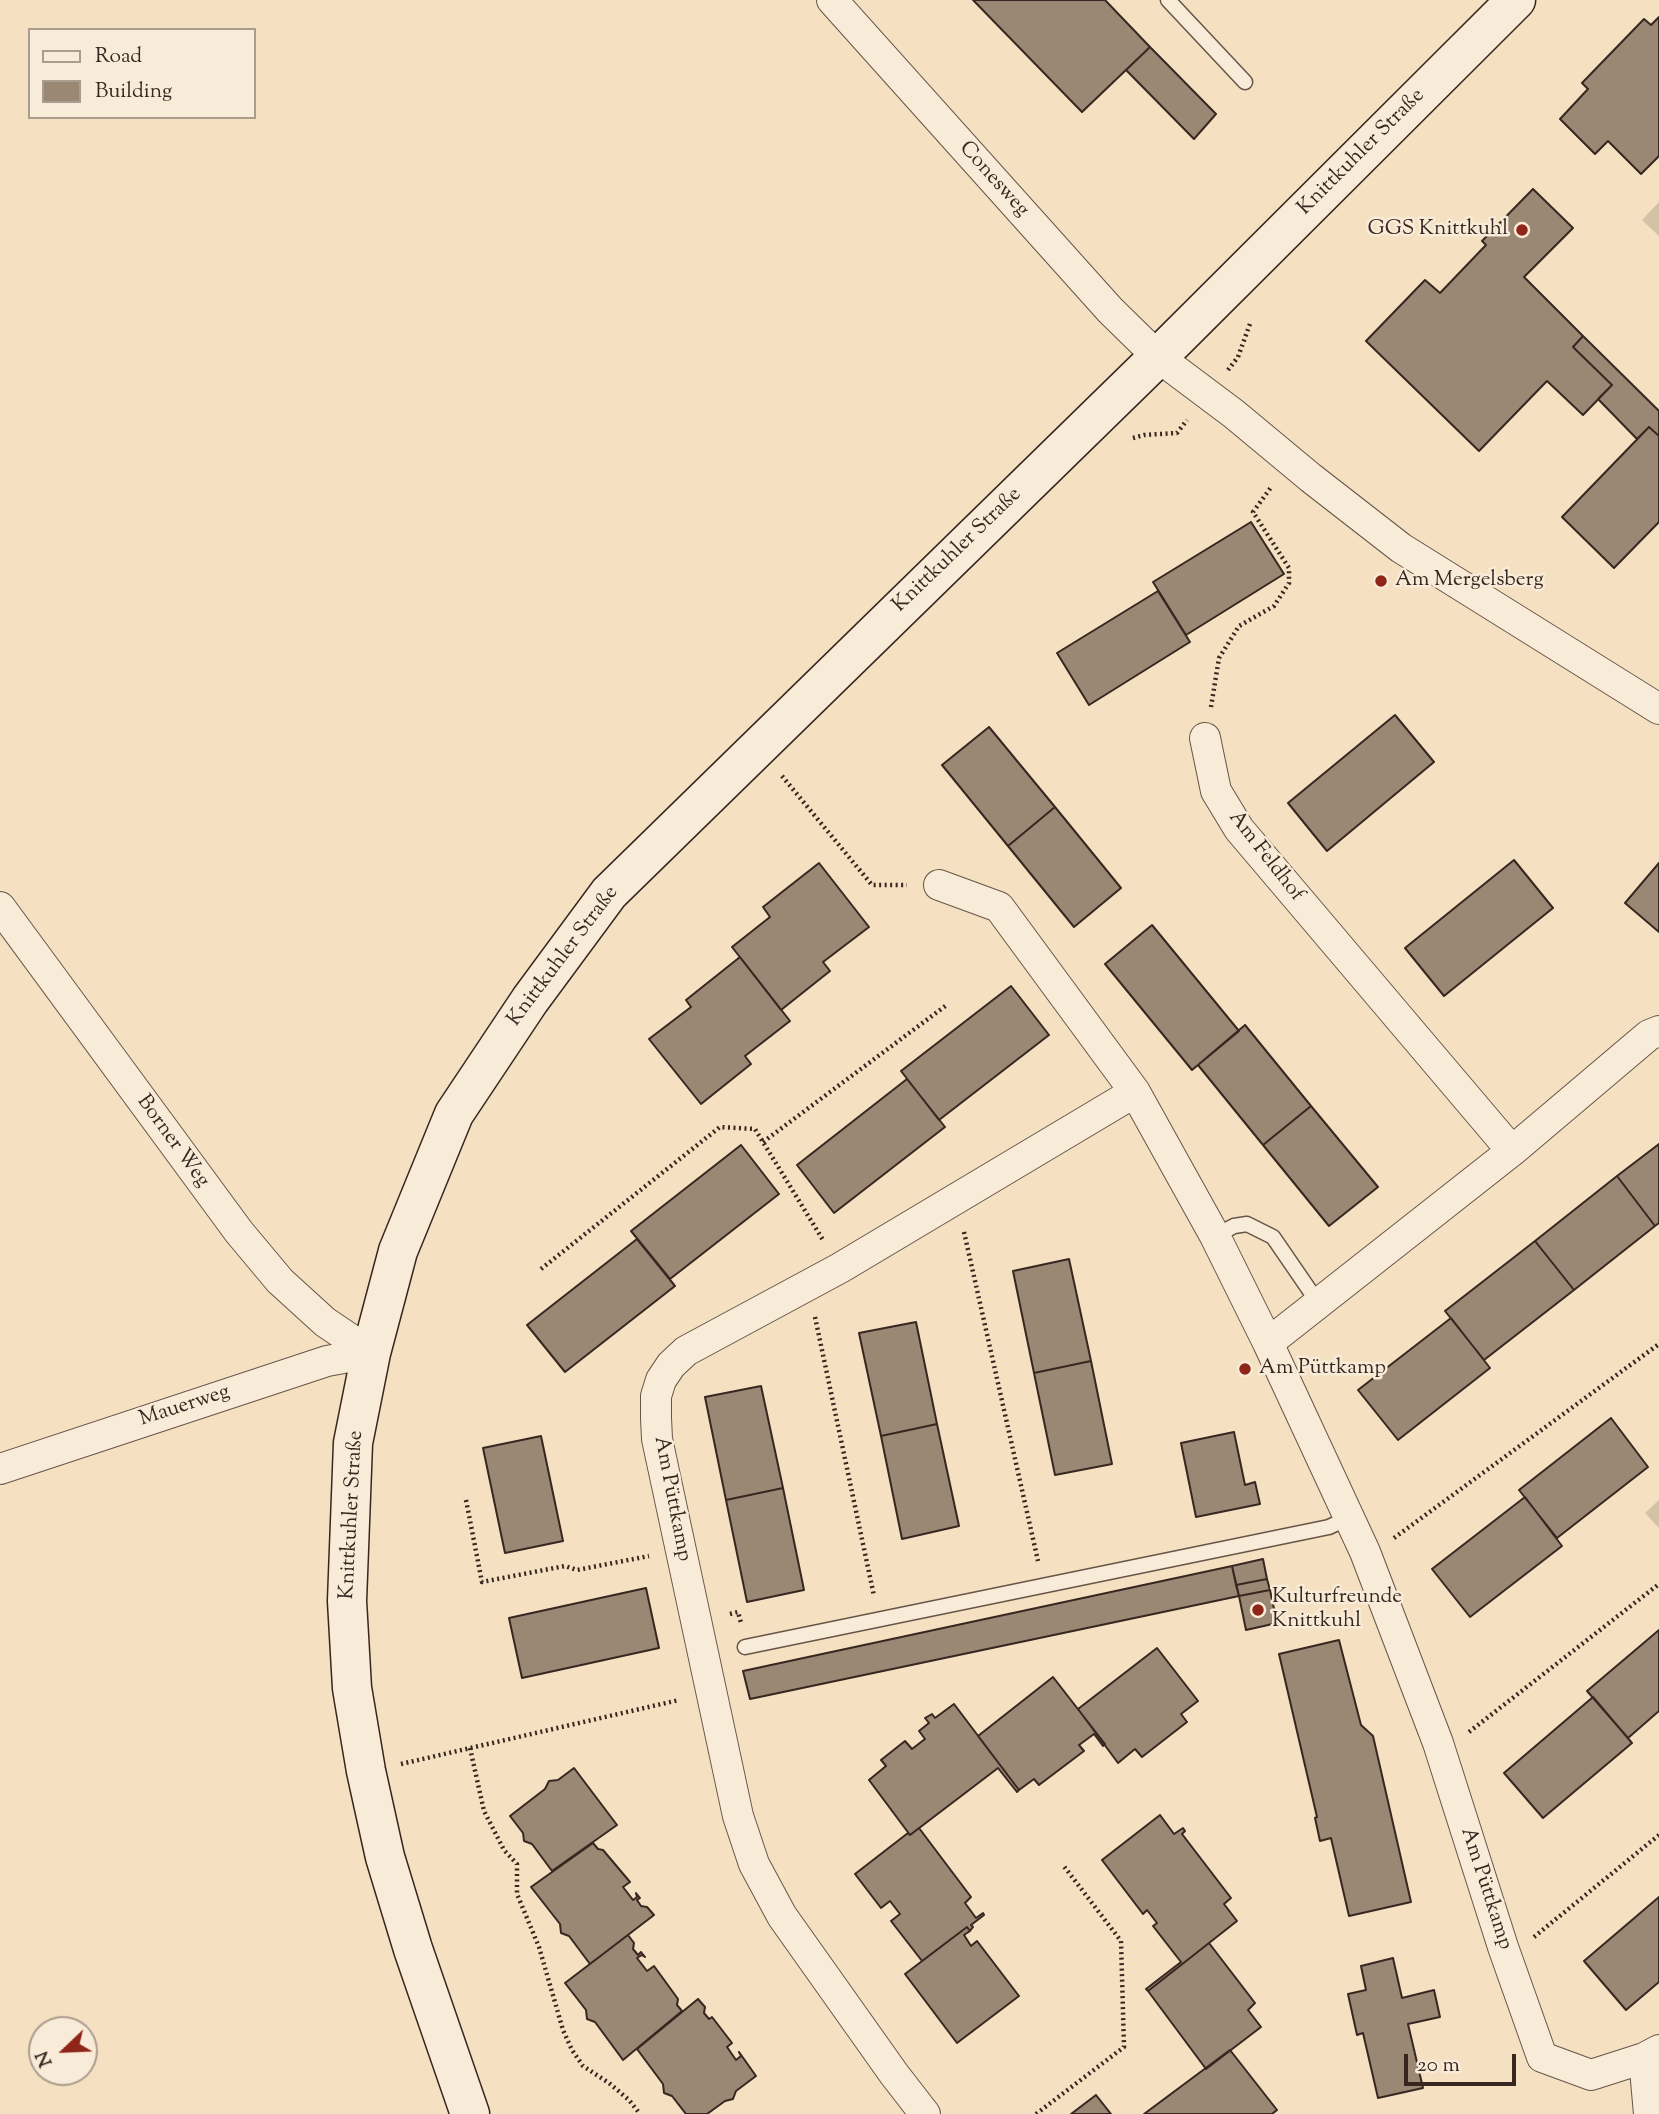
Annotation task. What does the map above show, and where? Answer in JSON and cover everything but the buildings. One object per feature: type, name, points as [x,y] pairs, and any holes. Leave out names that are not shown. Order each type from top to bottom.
[{"type":"street","name":"Conesweg","points":[[832,0],[1110,310],[1158,357]]},
{"type":"street","name":"Knittkuhler Straße","points":[[470,2114],[413,1949],[386,1857],[366,1771],[352,1688],[347,1601],[353,1443],[371,1353],[398,1251],[454,1114],[530,1000],[609,893],[1158,357],[1516,0]]},
{"type":"street","points":[[1158,357],[1401,548],[1659,709]]},
{"type":"street","name":"Am Feldhof","points":[[1205,738],[1216,791],[1239,830],[1512,1151]]},
{"type":"street","name":"Am Püttkamp","points":[[939,885],[999,908],[1135,1092],[1215,1236],[1365,1552],[1438,1743],[1503,1947],[1542,2057],[1591,2075],[1651,2054]]},
{"type":"street","name":"Borner Weg","points":[[0,907],[239,1232],[280,1281],[324,1322],[371,1353]]},
{"type":"street","points":[[1268,1343],[1512,1151],[1649,1035],[1659,1031]]},
{"type":"street","name":"Am Püttkamp","points":[[926,2114],[894,2074],[782,1916],[754,1864],[738,1816],[657,1439],[656,1396],[661,1380],[671,1365],[686,1351],[839,1268],[1135,1092]]},
{"type":"street","name":"Mauerweg","points":[[0,1469],[327,1361],[371,1353]]},
{"type":"street","points":[[1650,2114],[1651,2054]]},
{"type":"lane","points":[[1168,0],[1245,82]]},
{"type":"lane","points":[[1215,1236],[1234,1226],[1247,1224],[1273,1237],[1319,1304]]},
{"type":"lane","points":[[746,1647],[1329,1527],[1350,1517]]},
{"type":"path","points":[[1121,441],[1144,435],[1177,433],[1238,357],[1253,316]]},
{"type":"path","points":[[1205,738],[1219,658],[1239,626],[1274,606],[1289,583],[1289,568],[1253,512],[1290,461]]},
{"type":"path","points":[[797,794],[872,885],[939,885]]},
{"type":"path","points":[[763,1142],[948,1004]]},
{"type":"path","points":[[541,1269],[720,1127],[755,1129],[839,1268]]},
{"type":"path","points":[[951,1202],[964,1228],[1043,1586]]},
{"type":"path","points":[[805,1286],[813,1307],[879,1620]]},
{"type":"path","points":[[1365,1552],[1389,1542],[1659,1344]]},
{"type":"path","points":[[466,1500],[482,1582],[565,1566],[578,1570],[681,1550]]},
{"type":"path","points":[[1438,1743],[1468,1732],[1659,1584]]},
{"type":"path","points":[[721,1616],[738,1612],[741,1624]]},
{"type":"path","points":[[366,1771],[710,1692]]},
{"type":"path","points":[[470,1748],[484,1811],[504,1850],[517,1864],[517,1895],[539,1947],[572,2050],[583,2066],[610,2082],[640,2114]]},
{"type":"path","points":[[1503,1947],[1539,1935],[1659,1835]]},
{"type":"path","points":[[1036,2114],[1124,2047],[1121,1941],[1063,1865]]},
{"type":"shaded area","points":[[1659,202],[1659,236],[1642,220]]},
{"type":"shaded area","points":[[1659,1500],[1659,1528],[1645,1513]]},
{"type":"place","name":"GGS Knittkuhl","points":[[1522,230]]},
{"type":"place","name":"Am Mergelsberg","points":[[1381,581]]},
{"type":"place","name":"Am Püttkamp","points":[[1245,1369]]},
{"type":"place","name":"Kulturfreunde Knittkuhl","points":[[1258,1610]]}]
